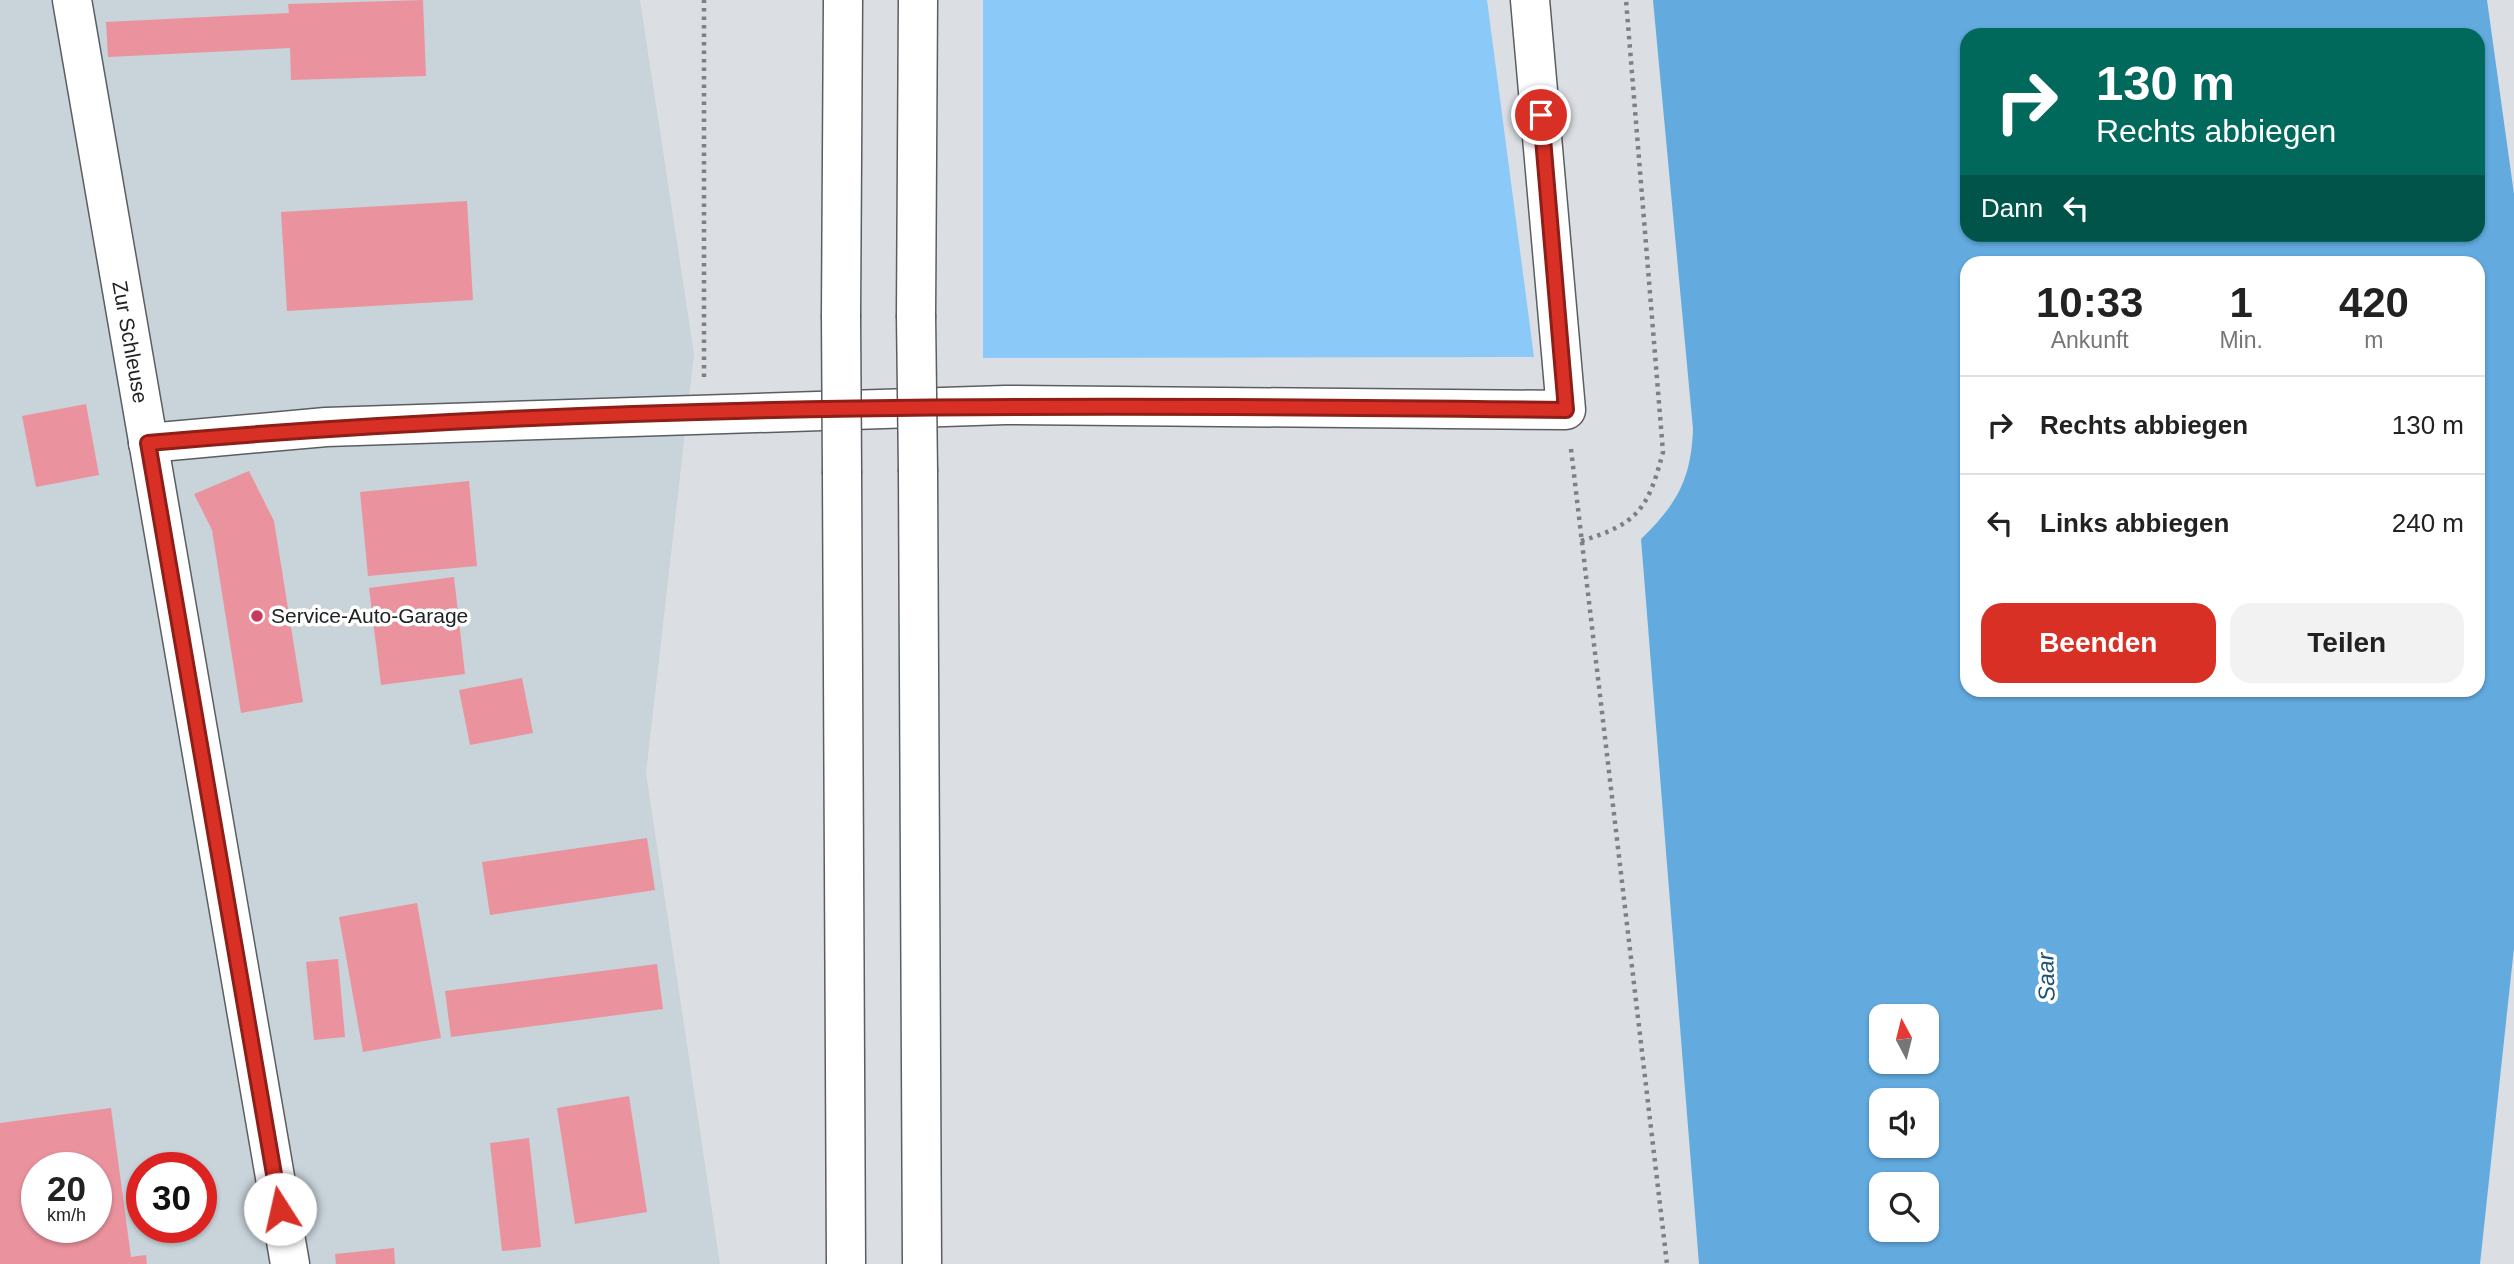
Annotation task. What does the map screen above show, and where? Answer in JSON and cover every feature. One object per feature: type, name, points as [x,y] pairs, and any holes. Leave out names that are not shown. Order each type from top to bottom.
[{"type":"main road","name":"Zur Schleuse","points":[[72,0],[290,1264]]},
{"type":"main road","points":[[843,0],[841,314],[846,1264]]},
{"type":"main road","points":[[918,0],[916,315],[922,1264]]},
{"type":"main road","points":[[148,443],[326,427],[1005,405],[1566,410],[1530,0]]},
{"type":"path","points":[[704,0],[704,413]]},
{"type":"path","points":[[1581,541],[1616,531],[1640,511],[1654,485],[1663,452],[1626,0]]},
{"type":"path","points":[[1566,410],[1667,1264]]},
{"type":"shaded area","points":[[0,0],[640,0],[694,354],[646,773],[720,1264],[0,1264]]},
{"type":"shaded area","points":[[983,0],[1487,0],[1534,357],[983,358]]},
{"type":"water","name":"Saar","points":[[1653,0],[2487,0],[2514,194],[2514,948],[2480,1264],[1699,1264],[1641,539],[1673,502],[1689,463],[1693,429]]},
{"type":"building","points":[[423,0],[426,76],[291,80],[290,48],[108,57],[106,22],[289,13],[288,4]]},
{"type":"building","points":[[467,201],[473,300],[287,311],[281,212]]},
{"type":"building","points":[[86,404],[99,475],[36,487],[22,416]]},
{"type":"building","name":"Service-Auto-Garage","points":[[249,471],[274,521],[303,702],[241,713],[212,530],[194,494]]},
{"type":"building","points":[[469,481],[477,566],[368,576],[360,492]]},
{"type":"building","points":[[454,577],[465,674],[381,685],[369,588]]},
{"type":"building","points":[[522,678],[533,733],[470,745],[459,690]]},
{"type":"building","points":[[647,838],[655,890],[490,915],[482,862]]},
{"type":"building","points":[[417,903],[441,1038],[363,1052],[339,917]]},
{"type":"building","points":[[338,959],[345,1037],[314,1040],[306,962]]},
{"type":"building","points":[[657,964],[663,1009],[451,1037],[445,991]]},
{"type":"building","points":[[629,1096],[647,1212],[575,1224],[557,1108]]},
{"type":"building","points":[[111,1108],[126,1220],[126,1243],[129,1243],[131,1257],[146,1255],[147,1264],[0,1264],[0,1123]]},
{"type":"building","points":[[529,1138],[541,1247],[502,1251],[490,1143]]},
{"type":"building","points":[[394,1248],[395,1264],[336,1264],[335,1254]]},
{"type":"place","name":"Service-Auto-Garage","points":[[257,616]]},
{"type":"route","points":[[280,1209],[148,443],[326,427],[1005,405],[1566,410],[1541,115]]}]
